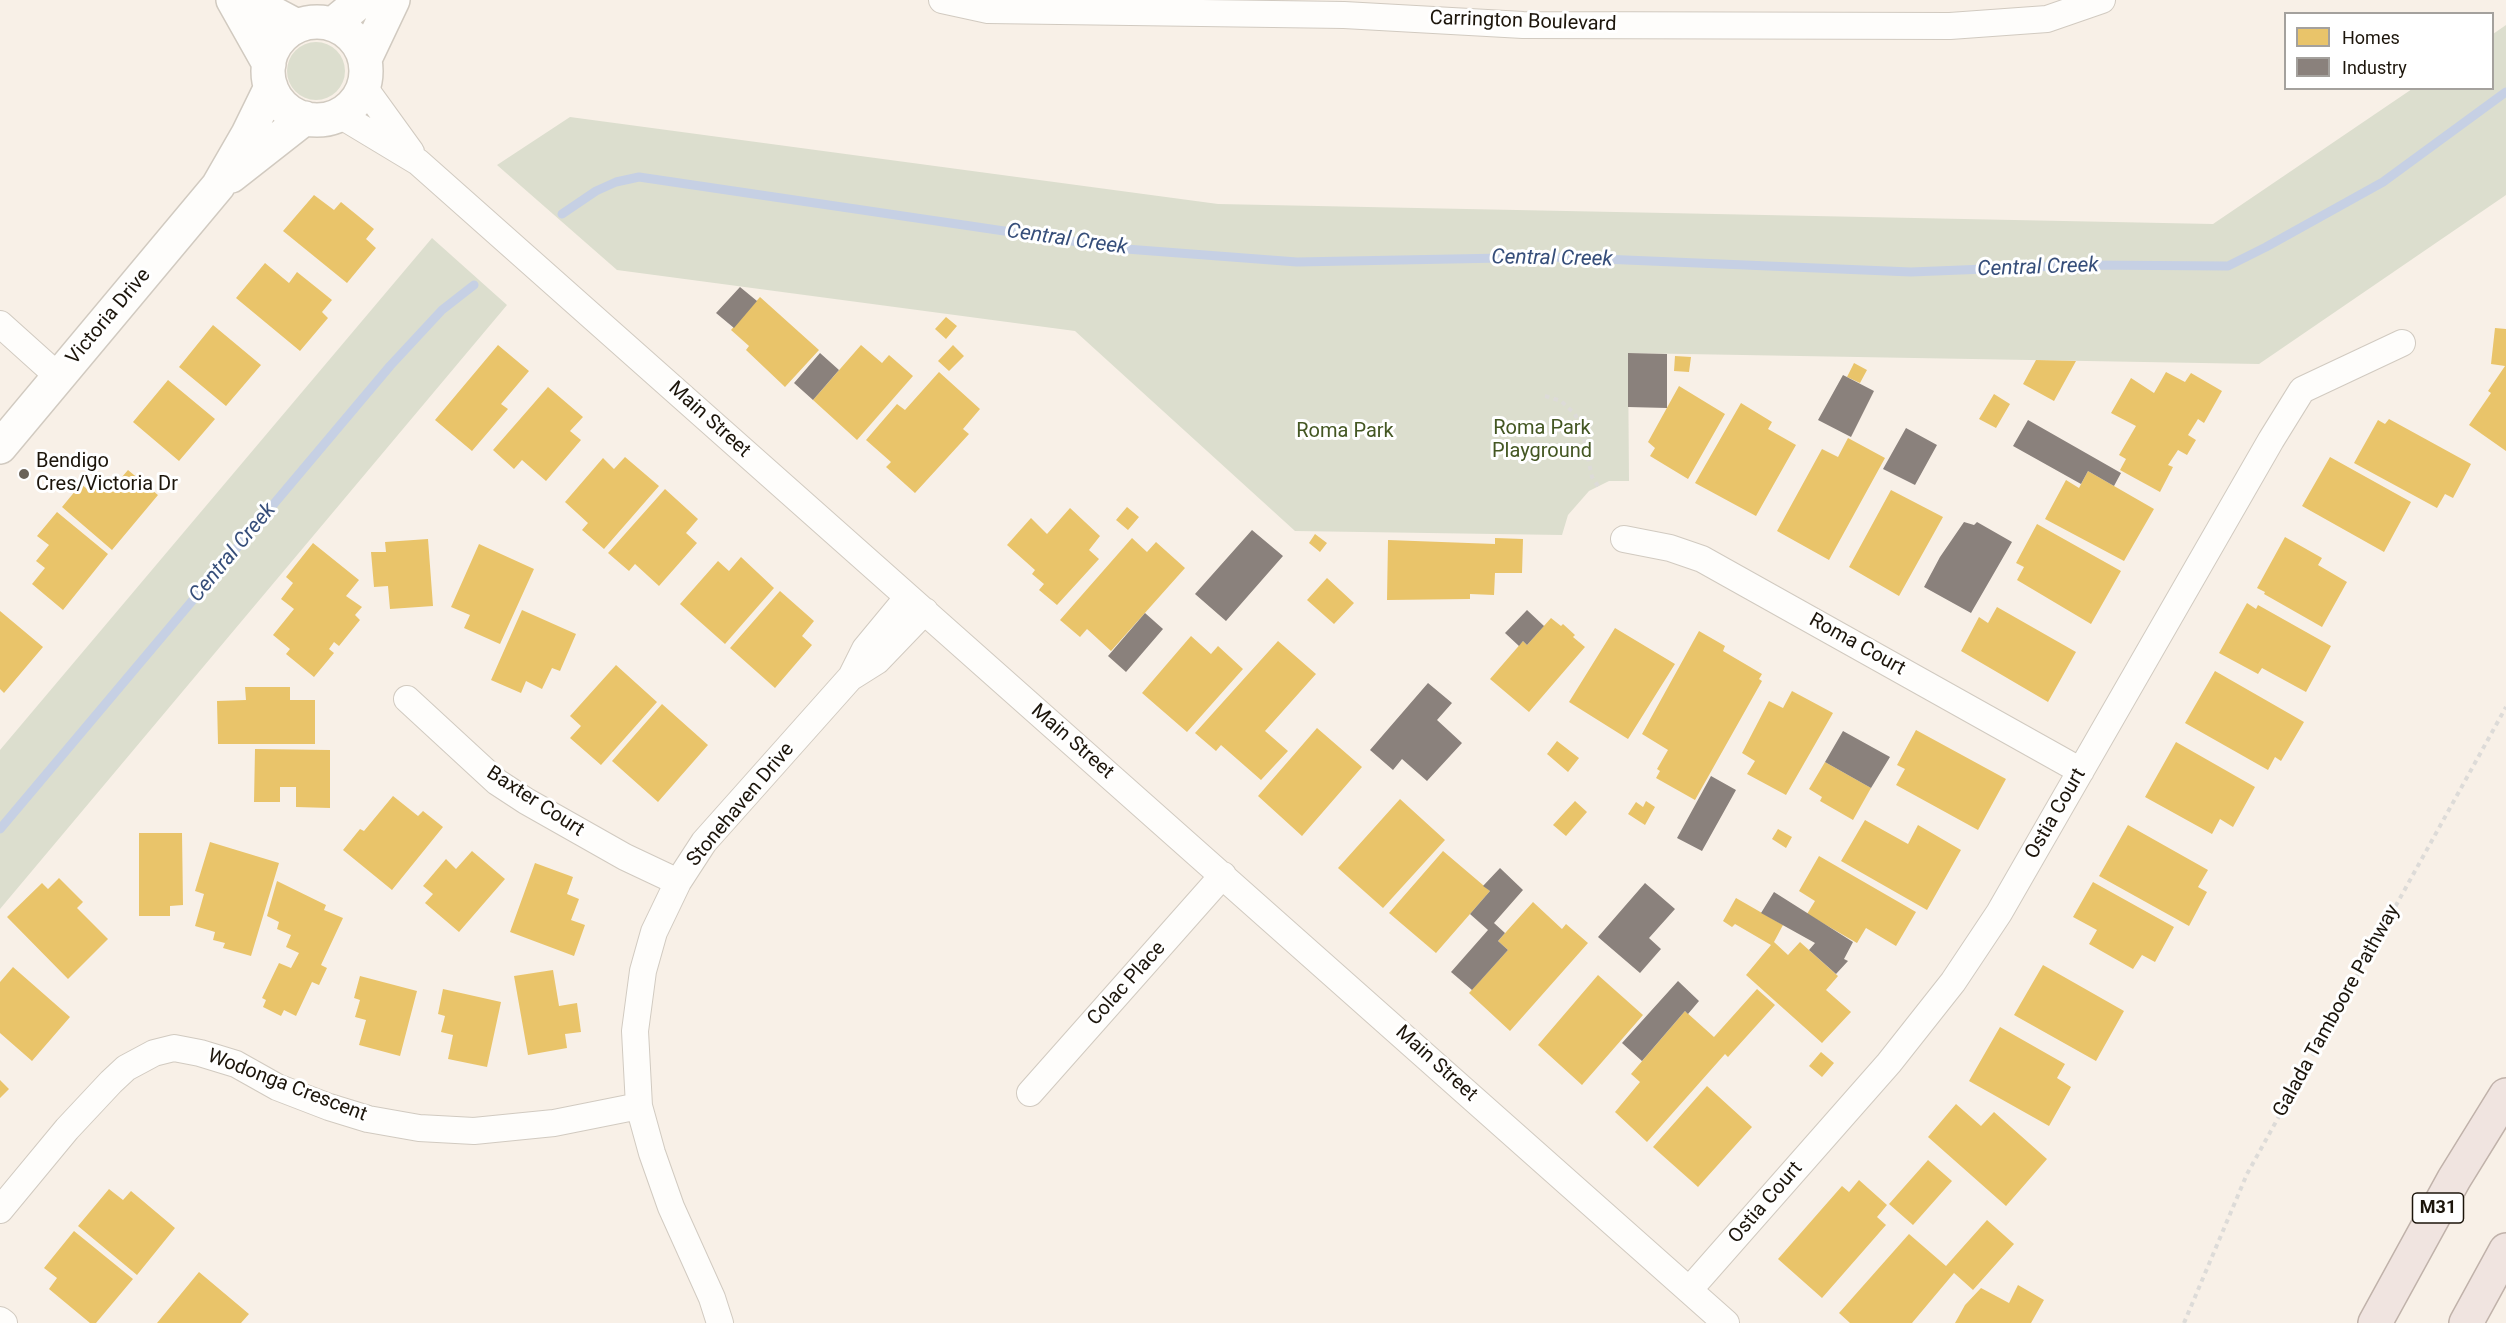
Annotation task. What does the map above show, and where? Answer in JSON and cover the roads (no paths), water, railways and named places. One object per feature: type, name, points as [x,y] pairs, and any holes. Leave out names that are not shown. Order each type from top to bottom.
[{"type":"highway","name":"M31","points":[[2375,1323],[2454,1179],[2506,1095]]},
{"type":"highway","points":[[2466,1323],[2506,1250]]},
{"type":"street","points":[[233,0],[270,75],[279,101],[291,112],[317,120],[340,115],[358,99],[364,73],[393,0]]},
{"type":"street","points":[[248,0],[297,26]]},
{"type":"street","points":[[333,24],[362,0]]},
{"type":"street","name":"Carrington Boulevard","points":[[942,0],[988,10],[1344,7],[1523,25],[1950,26],[2047,19],[2102,0]]},
{"type":"street","points":[[270,75],[273,48],[284,35],[297,26],[321,21],[348,32],[359,44],[364,73]]},
{"type":"street","name":"Main Street","points":[[364,73],[418,162]]},
{"type":"street","name":"Victoria Drive","points":[[0,447],[218,186],[248,134],[270,75]]},
{"type":"street","name":"Main Street","points":[[340,115],[418,162],[1726,1323]]},
{"type":"street","name":"Victoria Drive","points":[[218,186],[305,118]]},
{"type":"street","points":[[0,324],[59,377]]},
{"type":"street","name":"Ostia Court","points":[[1690,1289],[1889,1063],[1953,982],[1999,913],[2302,390],[2402,343]]},
{"type":"street","name":"Roma Court","points":[[1624,539],[1670,548],[1702,560],[2081,771]]},
{"type":"street","name":"Stonehaven Drive","points":[[720,1323],[712,1298],[667,1196],[652,1154],[639,1106],[635,1031],[640,991],[654,932],[678,882],[704,842],[850,678],[865,649],[916,604]]},
{"type":"street","name":"Baxter Court","points":[[407,699],[473,761],[516,794],[625,857],[678,882]]},
{"type":"street","name":"Colac Place","points":[[1030,1093],[1223,875]]},
{"type":"street","name":"Wodonga Crescent","points":[[0,1210],[67,1129],[111,1082],[154,1053],[174,1048],[236,1064],[277,1087],[329,1107],[368,1119],[419,1128],[474,1131],[531,1125],[639,1106]]},
{"type":"street","points":[[0,1320],[4,1323]]},
{"type":"waterway","name":"Central Creek","points":[[562,214],[596,191],[616,182],[639,177],[1126,249],[1297,262],[1555,257],[1911,272],[2085,265],[2228,266],[2383,182],[2506,92]]},
{"type":"waterway","name":"Central Creek","points":[[0,829],[390,366],[442,310],[474,285]]},
{"type":"place","name":"Bendigo Cres/Victoria Dr","points":[[24,474]]},
{"type":"park label","name":"Roma Park","points":[[1345,432]]},
{"type":"park label","name":"Roma Park Playground","points":[[1542,440]]}]
